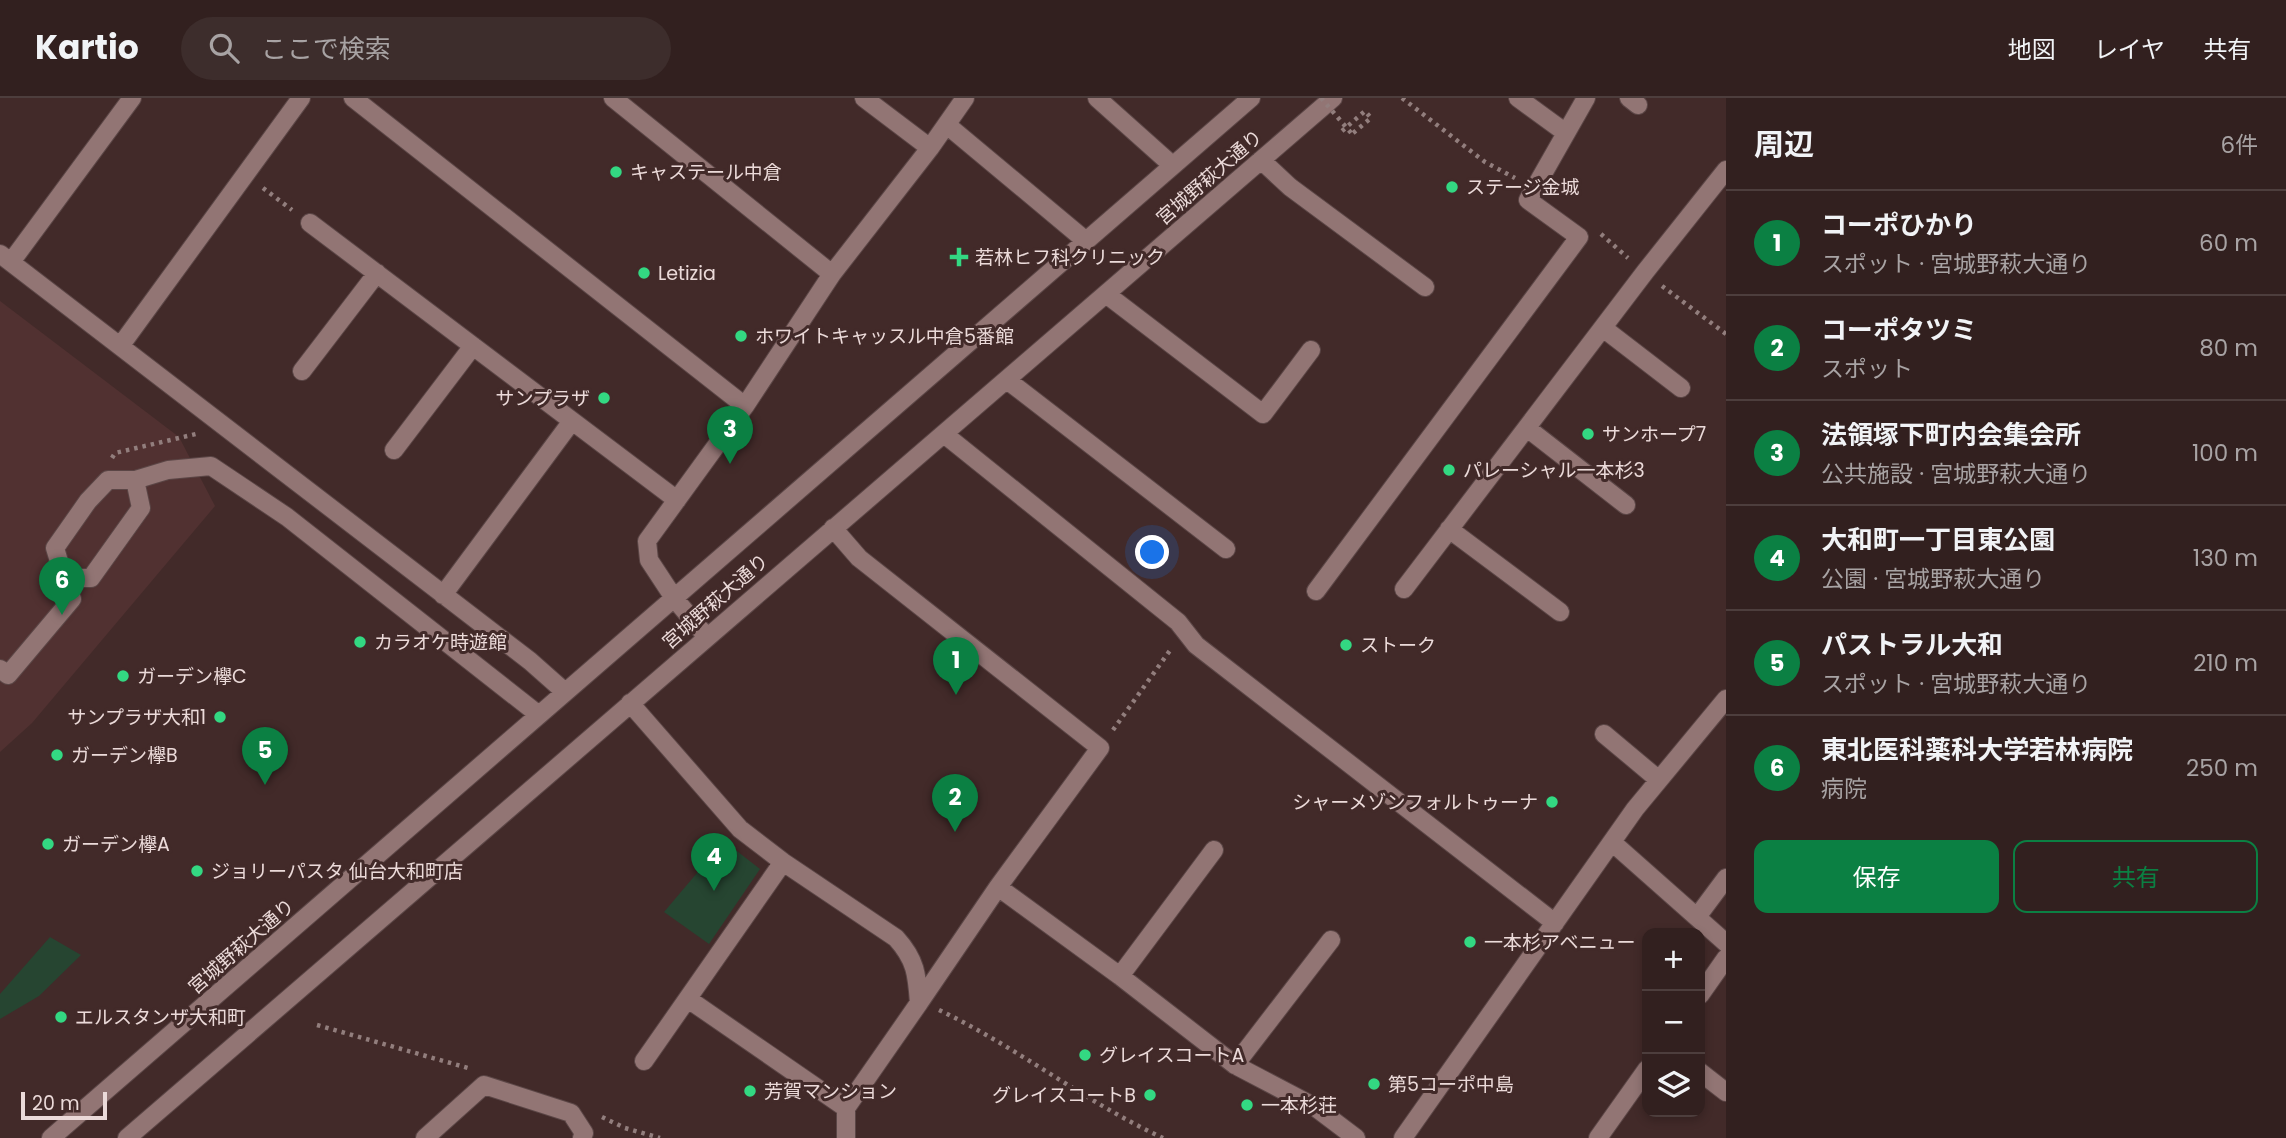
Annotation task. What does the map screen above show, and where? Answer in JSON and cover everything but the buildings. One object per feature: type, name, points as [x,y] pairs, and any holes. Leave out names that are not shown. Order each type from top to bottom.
[{"type":"street","points":[[132,98],[5,258],[530,661],[565,692]]},
{"type":"street","points":[[121,345],[301,98]]},
{"type":"street","points":[[354,98],[745,406]]},
{"type":"street","points":[[613,98],[832,274]]},
{"type":"street","points":[[864,98],[930,149]]},
{"type":"street","points":[[706,636],[674,598],[649,560],[648,541],[745,406],[832,274],[930,149],[965,98]]},
{"type":"street","points":[[1097,98],[1172,165]]},
{"type":"street","name":"宮城野萩大通り","points":[[51,1138],[1251,98]]},
{"type":"street","name":"宮城野萩大通り","points":[[127,1138],[1333,98]]},
{"type":"street","points":[[1518,98],[1566,133]]},
{"type":"street","points":[[1317,591],[1579,237],[1528,200],[1586,98]]},
{"type":"street","points":[[947,125],[1086,241]]},
{"type":"street","points":[[1261,160],[1290,187],[1425,287]]},
{"type":"street","points":[[1404,589],[1726,170]]},
{"type":"street","points":[[310,223],[677,500]]},
{"type":"street","points":[[302,371],[377,274]]},
{"type":"street","points":[[1106,294],[1264,414],[1311,350]]},
{"type":"street","points":[[1603,328],[1681,388]]},
{"type":"street","points":[[394,450],[473,346]]},
{"type":"street","points":[[1007,380],[1226,549]]},
{"type":"street","points":[[443,596],[572,421]]},
{"type":"street","points":[[1527,428],[1626,505]]},
{"type":"street","points":[[944,434],[1185,629],[1196,645],[1555,923]]},
{"type":"street","points":[[0,670],[8,675],[72,599],[55,548],[88,501],[108,480],[135,480],[168,470],[211,466],[287,517],[539,715]]},
{"type":"street","points":[[64,578],[91,578],[141,508],[135,480]]},
{"type":"street","points":[[833,528],[859,558],[1100,748],[998,887],[846,1108],[846,1138]]},
{"type":"street","points":[[1449,529],[1560,612]]},
{"type":"street","points":[[1404,1138],[1635,809],[1726,699]]},
{"type":"street","points":[[630,703],[727,816],[754,841],[896,938],[908,951],[916,970],[919,1003]]},
{"type":"street","points":[[1604,734],[1659,780]]},
{"type":"street","points":[[1613,843],[1726,943]]},
{"type":"street","points":[[1120,976],[1214,850]]},
{"type":"street","points":[[644,1061],[783,862]]},
{"type":"street","points":[[1697,916],[1726,878]]},
{"type":"street","points":[[998,887],[1120,976],[1235,1065],[1315,1107],[1356,1138]]},
{"type":"street","points":[[1235,1065],[1331,940]]},
{"type":"street","points":[[1703,991],[1726,958]]},
{"type":"street","points":[[688,999],[846,1108]]},
{"type":"street","points":[[1598,1138],[1642,1076]]},
{"type":"street","points":[[1705,1076],[1726,1092]]},
{"type":"street","points":[[425,1138],[484,1085],[570,1113],[584,1133],[582,1138]]},
{"type":"path","points":[[1321,98],[1352,134],[1371,118],[1365,111],[1342,131]]},
{"type":"path","points":[[1402,98],[1485,162],[1535,188]]},
{"type":"path","points":[[245,175],[310,223]]},
{"type":"path","points":[[1100,748],[1185,629]]},
{"type":"path","points":[[919,1003],[996,1040],[1135,1125],[1163,1138]]},
{"type":"path","points":[[317,1025],[474,1070],[484,1085]]},
{"type":"path","points":[[570,1113],[600,1116],[625,1128],[660,1138]]},
{"type":"shaded area","points":[[0,301],[179,437],[215,506],[32,723],[0,752]]},
{"type":"green space","points":[[724,841],[760,869],[709,944],[664,912]]},
{"type":"green space","points":[[50,937],[81,955],[39,996],[0,1019],[0,994]]},
{"type":"place","name":"キャステール中倉","points":[[616,172]]},
{"type":"place","name":"ステージ金城","points":[[1452,187]]},
{"type":"place","name":"若林ヒフ科クリニック","points":[[959,257]]},
{"type":"place","name":"Letizia","points":[[644,273]]},
{"type":"place","name":"ホワイトキャッスル中倉5番館","points":[[741,336]]},
{"type":"place","name":"サンプラザ","points":[[604,398]]},
{"type":"place","name":"サンホープ7","points":[[1588,434]]},
{"type":"place","name":"法領塚下町内会集会所","points":[[730,464]]},
{"type":"place","name":"パレーシャル一本杉3","points":[[1449,470]]},
{"type":"place","name":"東北医科薬科大学若林病院","points":[[62,615]]},
{"type":"place","name":"カラオケ時遊館","points":[[360,642]]},
{"type":"place","name":"ストーク","points":[[1346,645]]},
{"type":"place","name":"ガーデン欅C","points":[[123,676]]},
{"type":"place","name":"コーポひかり","points":[[956,695]]},
{"type":"place","name":"サンプラザ大和1","points":[[220,717]]},
{"type":"place","name":"ガーデン欅B","points":[[57,755]]},
{"type":"place","name":"パストラル大和","points":[[265,785]]},
{"type":"place","name":"シャーメゾンフォルトゥーナ","points":[[1552,802]]},
{"type":"place","name":"コーポタツミ","points":[[955,832]]},
{"type":"place","name":"ガーデン欅A","points":[[48,844]]},
{"type":"place","name":"ジョリーパスタ 仙台大和町店","points":[[197,871]]},
{"type":"place","name":"大和町一丁目東公園","points":[[714,891]]},
{"type":"place","name":"一本杉アベニュー","points":[[1470,942]]},
{"type":"place","name":"エルスタンザ大和町","points":[[61,1017]]},
{"type":"place","name":"グレイスコートA","points":[[1085,1055]]},
{"type":"place","name":"第5コーポ中島","points":[[1374,1084]]},
{"type":"place","name":"芳賀マンション","points":[[750,1091]]},
{"type":"place","name":"グレイスコートB","points":[[1150,1095]]},
{"type":"place","name":"一本杉荘","points":[[1247,1105]]}]
